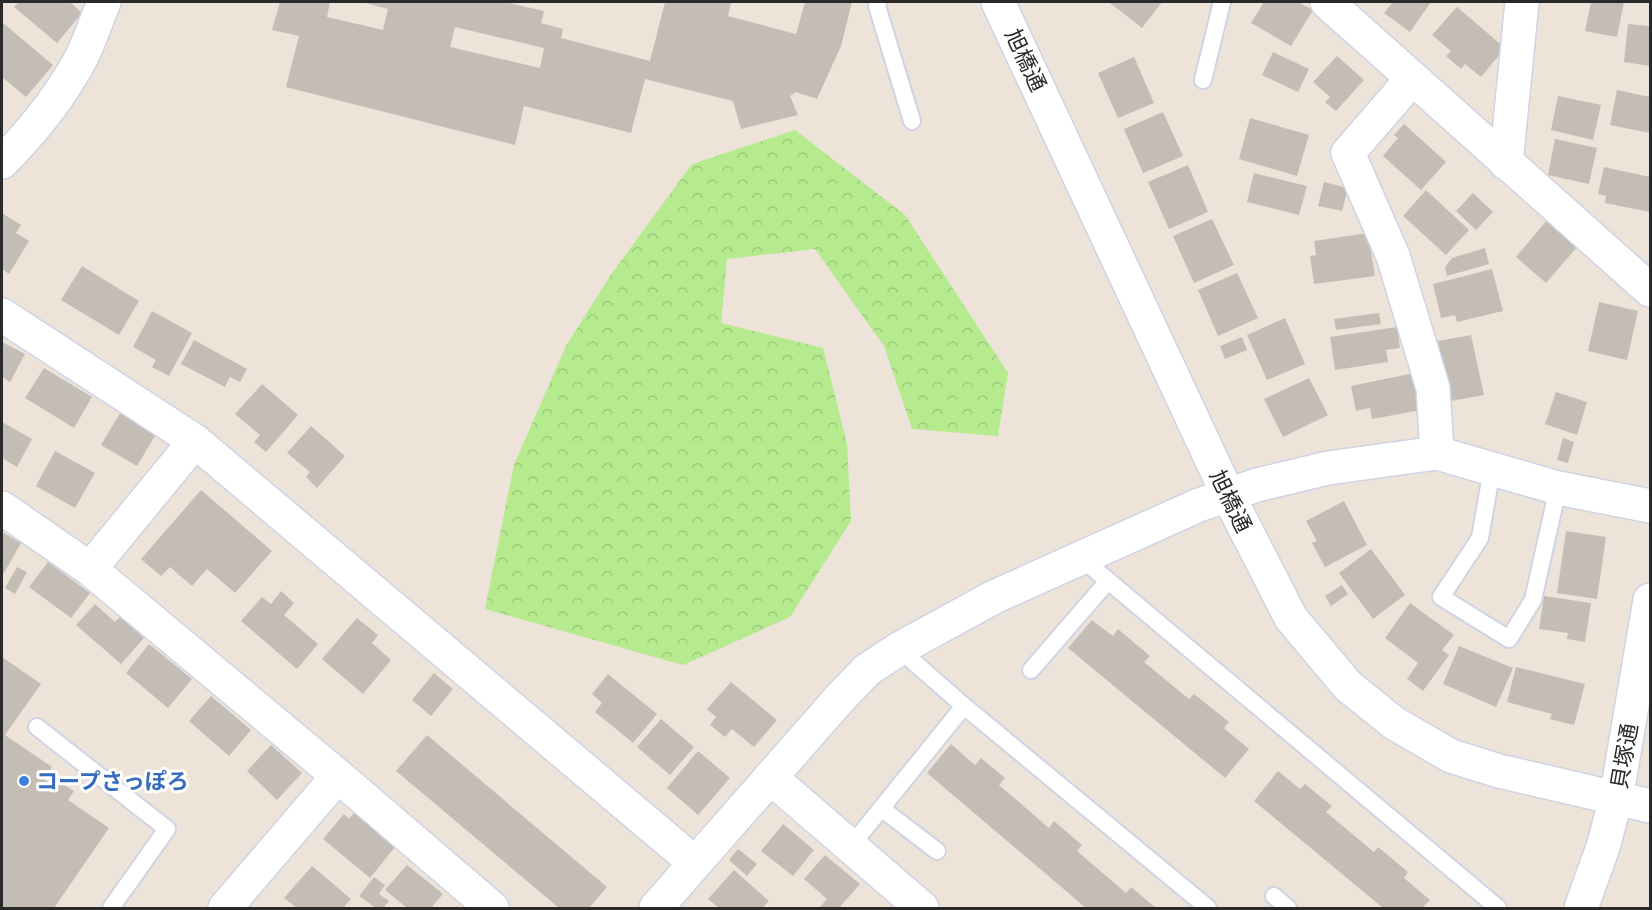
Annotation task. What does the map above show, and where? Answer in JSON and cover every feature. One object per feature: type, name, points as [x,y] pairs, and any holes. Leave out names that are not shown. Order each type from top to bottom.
[{"type":"street","points":[[8,144],[47,113],[80,60],[104,2]]},
{"type":"street","name":"旭橋通","points":[[999,2],[1228,495],[1290,618],[1348,686],[1394,723],[1450,756],[1499,771],[1650,806]]},
{"type":"street","points":[[1327,2],[1650,290]]},
{"type":"street","points":[[1506,163],[1522,2]]},
{"type":"street","points":[[1412,79],[1348,153],[1393,256],[1433,388],[1437,453]]},
{"type":"street","points":[[2,315],[195,441],[695,863]]},
{"type":"street","points":[[90,569],[195,441]]},
{"type":"street","points":[[656,909],[770,777],[867,670],[899,649],[994,597],[1199,505],[1257,485],[1328,468],[1437,453],[1558,488],[1650,506]]},
{"type":"street","points":[[2,508],[90,569],[339,776],[492,909]]},
{"type":"street","name":"貝塚通","points":[[1581,909],[1603,847],[1616,799],[1650,600]]},
{"type":"street","points":[[236,905],[339,776]]},
{"type":"street","points":[[770,777],[850,847],[901,902]]},
{"type":"lane","points":[[878,2],[877,6],[912,121]]},
{"type":"lane","points":[[1203,80],[1222,2]]},
{"type":"lane","points":[[1492,469],[1480,538],[1442,597],[1509,639],[1533,600],[1558,488]]},
{"type":"lane","points":[[1081,558],[1486,905]]},
{"type":"lane","points":[[1030,670],[1108,581]]},
{"type":"lane","points":[[899,649],[1208,909]]},
{"type":"lane","points":[[850,847],[964,706]]},
{"type":"lane","points":[[37,727],[167,829],[111,909]]},
{"type":"lane","points":[[881,808],[938,851]]},
{"type":"lane","points":[[1274,896],[1288,909]]},
{"type":"green space","points":[[795,130],[905,215],[1008,373],[998,436],[912,429],[884,346],[815,249],[727,259],[721,323],[823,348],[847,444],[851,521],[790,617],[683,665],[485,609],[514,465],[566,346],[610,276],[692,164]]},
{"type":"building","points":[[19,2],[70,2],[82,13],[57,43],[14,7]]},
{"type":"building","points":[[280,2],[330,2],[327,17],[383,30],[388,9],[362,2],[505,2],[544,11],[541,23],[563,29],[561,38],[650,61],[665,2],[727,2],[731,3],[728,16],[796,34],[805,2],[852,2],[841,46],[817,99],[796,92],[790,96],[798,115],[741,129],[733,101],[645,79],[631,133],[524,106],[515,145],[286,87],[299,36],[272,30]],"holes":[[[455,27],[544,48],[540,68],[450,47]]]},
{"type":"building","points":[[1111,2],[1162,2],[1142,28]]},
{"type":"building","points":[[1264,2],[1298,2],[1313,10],[1291,46],[1251,23]]},
{"type":"building","points":[[1393,2],[1431,2],[1410,32],[1384,13]]},
{"type":"building","points":[[1591,2],[1624,2],[1617,37],[1585,31]]},
{"type":"building","points":[[1457,7],[1505,48],[1481,77],[1465,64],[1461,69],[1446,56],[1451,51],[1432,35]]},
{"type":"building","points":[[3,23],[53,65],[26,97],[2,77]]},
{"type":"building","points":[[1628,24],[1650,26],[1650,66],[1624,62]]},
{"type":"building","points":[[1273,52],[1309,69],[1298,92],[1262,75]]},
{"type":"building","points":[[1337,56],[1364,80],[1336,111],[1325,102],[1330,97],[1313,82]]},
{"type":"building","points":[[1134,57],[1154,103],[1118,118],[1098,73]]},
{"type":"building","points":[[1617,90],[1650,97],[1650,133],[1610,125]]},
{"type":"building","points":[[1558,96],[1601,105],[1593,140],[1551,130]]},
{"type":"building","points":[[1163,112],[1183,156],[1143,173],[1124,129]]},
{"type":"building","points":[[1250,118],[1309,135],[1297,176],[1239,159]]},
{"type":"building","points":[[1404,124],[1446,162],[1421,190],[1383,156],[1398,138],[1394,135]]},
{"type":"building","points":[[1555,139],[1597,148],[1589,184],[1548,175]]},
{"type":"building","points":[[1188,165],[1208,212],[1169,229],[1148,182]]},
{"type":"building","points":[[1604,167],[1650,177],[1650,212],[1605,203],[1606,196],[1598,194]]},
{"type":"building","points":[[1254,173],[1307,186],[1299,215],[1247,202]]},
{"type":"building","points":[[1324,182],[1348,188],[1342,211],[1318,206]]},
{"type":"building","points":[[1426,190],[1469,230],[1446,255],[1403,216]]},
{"type":"building","points":[[1473,193],[1493,212],[1476,230],[1456,211]]},
{"type":"building","points":[[2,213],[21,225],[16,233],[29,241],[9,274],[2,269]]},
{"type":"building","points":[[1212,219],[1234,265],[1194,283],[1173,236]]},
{"type":"building","points":[[1548,219],[1579,245],[1546,283],[1516,257]]},
{"type":"building","points":[[1368,233],[1375,276],[1314,284],[1310,256],[1316,255],[1314,241]]},
{"type":"building","points":[[1485,248],[1489,264],[1447,276],[1445,267],[1452,258]]},
{"type":"building","points":[[82,266],[139,301],[119,335],[61,300]]},
{"type":"building","points":[[1492,269],[1503,311],[1457,322],[1455,315],[1441,318],[1433,284]]},
{"type":"building","points":[[1237,273],[1258,318],[1218,336],[1198,290]]},
{"type":"building","points":[[1599,302],[1638,311],[1627,360],[1588,351]]},
{"type":"building","points":[[152,311],[192,333],[169,376],[152,367],[156,360],[133,347]]},
{"type":"building","points":[[1379,313],[1381,324],[1336,330],[1334,319]]},
{"type":"building","points":[[1285,318],[1305,364],[1267,380],[1247,335]]},
{"type":"building","points":[[1397,327],[1400,348],[1386,350],[1388,362],[1335,370],[1330,337]]},
{"type":"building","points":[[1471,335],[1484,395],[1451,401],[1438,341]]},
{"type":"building","points":[[1242,337],[1247,350],[1225,359],[1220,346]]},
{"type":"building","points":[[194,340],[247,369],[240,382],[230,377],[225,387],[181,364]]},
{"type":"building","points":[[2,342],[25,354],[10,382],[2,377]]},
{"type":"building","points":[[44,368],[92,397],[74,428],[25,398]]},
{"type":"building","points":[[1414,373],[1421,410],[1372,419],[1370,408],[1356,411],[1351,386]]},
{"type":"building","points":[[1309,378],[1328,415],[1283,437],[1264,399]]},
{"type":"building","points":[[262,384],[298,415],[266,452],[254,442],[260,435],[235,414]]},
{"type":"building","points":[[1556,392],[1587,402],[1577,435],[1545,424]]},
{"type":"building","points":[[120,413],[156,434],[137,466],[101,445]]},
{"type":"building","points":[[2,422],[32,439],[17,467],[2,458]]},
{"type":"building","points":[[311,426],[345,456],[317,488],[306,477],[310,472],[287,453]]},
{"type":"building","points":[[1563,438],[1574,442],[1568,463],[1557,460]]},
{"type":"building","points":[[55,451],[95,473],[75,508],[36,486]]},
{"type":"building","points":[[201,490],[272,551],[235,593],[207,569],[192,586],[170,567],[161,576],[141,559]]},
{"type":"building","points":[[1344,501],[1367,545],[1325,567],[1312,543],[1317,541],[1306,521]]},
{"type":"building","points":[[1566,531],[1606,537],[1597,599],[1557,593]]},
{"type":"building","points":[[2,532],[21,543],[4,573],[2,571]]},
{"type":"building","points":[[1371,549],[1405,595],[1373,619],[1339,573]]},
{"type":"building","points":[[48,562],[90,593],[71,618],[29,587]]},
{"type":"building","points":[[17,567],[27,572],[15,594],[5,588]]},
{"type":"building","points":[[1342,585],[1348,594],[1331,606],[1325,596]]},
{"type":"building","points":[[281,591],[294,603],[284,615],[318,644],[297,669],[241,621],[262,597],[271,604]]},
{"type":"building","points":[[1544,596],[1591,603],[1585,642],[1567,639],[1568,633],[1539,629]]},
{"type":"building","points":[[1410,603],[1454,635],[1442,650],[1449,655],[1423,691],[1407,679],[1418,663],[1385,638]]},
{"type":"building","points":[[95,604],[115,622],[120,617],[144,638],[121,664],[76,625]]},
{"type":"building","points":[[357,618],[378,635],[372,643],[391,660],[363,694],[322,659]]},
{"type":"building","points":[[1092,620],[1113,636],[1118,629],[1150,656],[1144,662],[1189,699],[1194,694],[1229,722],[1224,728],[1249,749],[1225,778],[1068,648]]},
{"type":"building","points":[[149,644],[192,679],[168,708],[126,673]]},
{"type":"building","points":[[1459,646],[1513,668],[1496,707],[1443,684]]},
{"type":"building","name":"コープさっぽろ","points":[[2,657],[41,684],[5,735],[52,767],[44,779],[50,784],[54,778],[74,791],[68,800],[109,828],[54,908],[2,908]]},
{"type":"building","points":[[1516,667],[1585,684],[1574,725],[1550,719],[1552,714],[1507,702]]},
{"type":"building","points":[[434,673],[453,689],[431,716],[412,700]]},
{"type":"building","points":[[608,674],[657,714],[633,743],[595,712],[602,703],[592,694]]},
{"type":"building","points":[[731,682],[777,720],[754,747],[732,729],[725,737],[710,725],[716,717],[707,709]]},
{"type":"building","points":[[211,696],[251,730],[229,756],[189,721]]},
{"type":"building","points":[[661,719],[694,747],[670,775],[637,747]]},
{"type":"building","points":[[427,735],[607,887],[589,908],[559,908],[396,771]]},
{"type":"building","points":[[951,744],[975,765],[981,758],[1005,778],[999,785],[1049,828],[1054,821],[1082,845],[1077,851],[1126,893],[1131,887],[1156,908],[1086,908],[927,773]]},
{"type":"building","points":[[271,745],[302,773],[277,800],[247,771]]},
{"type":"building","points":[[698,751],[730,778],[698,815],[667,788]]},
{"type":"building","points":[[1278,771],[1300,789],[1305,784],[1332,806],[1326,812],[1374,852],[1378,847],[1408,872],[1404,878],[1430,900],[1422,908],[1383,908],[1254,801]]},
{"type":"building","points":[[354,813],[395,847],[370,878],[323,839],[344,814],[349,819]]},
{"type":"building","points":[[783,824],[814,850],[793,876],[761,851]]},
{"type":"building","points":[[738,849],[757,864],[747,876],[729,860]]},
{"type":"building","points":[[825,855],[860,884],[839,908],[819,908],[827,899],[804,879]]},
{"type":"building","points":[[407,865],[443,894],[431,908],[407,908],[385,890]]},
{"type":"building","points":[[312,866],[351,899],[343,908],[297,908],[284,898]]},
{"type":"building","points":[[734,870],[769,901],[762,908],[719,908],[708,899]]},
{"type":"building","points":[[374,877],[385,885],[379,894],[389,901],[383,908],[376,908],[359,896]]},
{"type":"place","name":"コープさっぽろ","points":[[24,781]]}]
